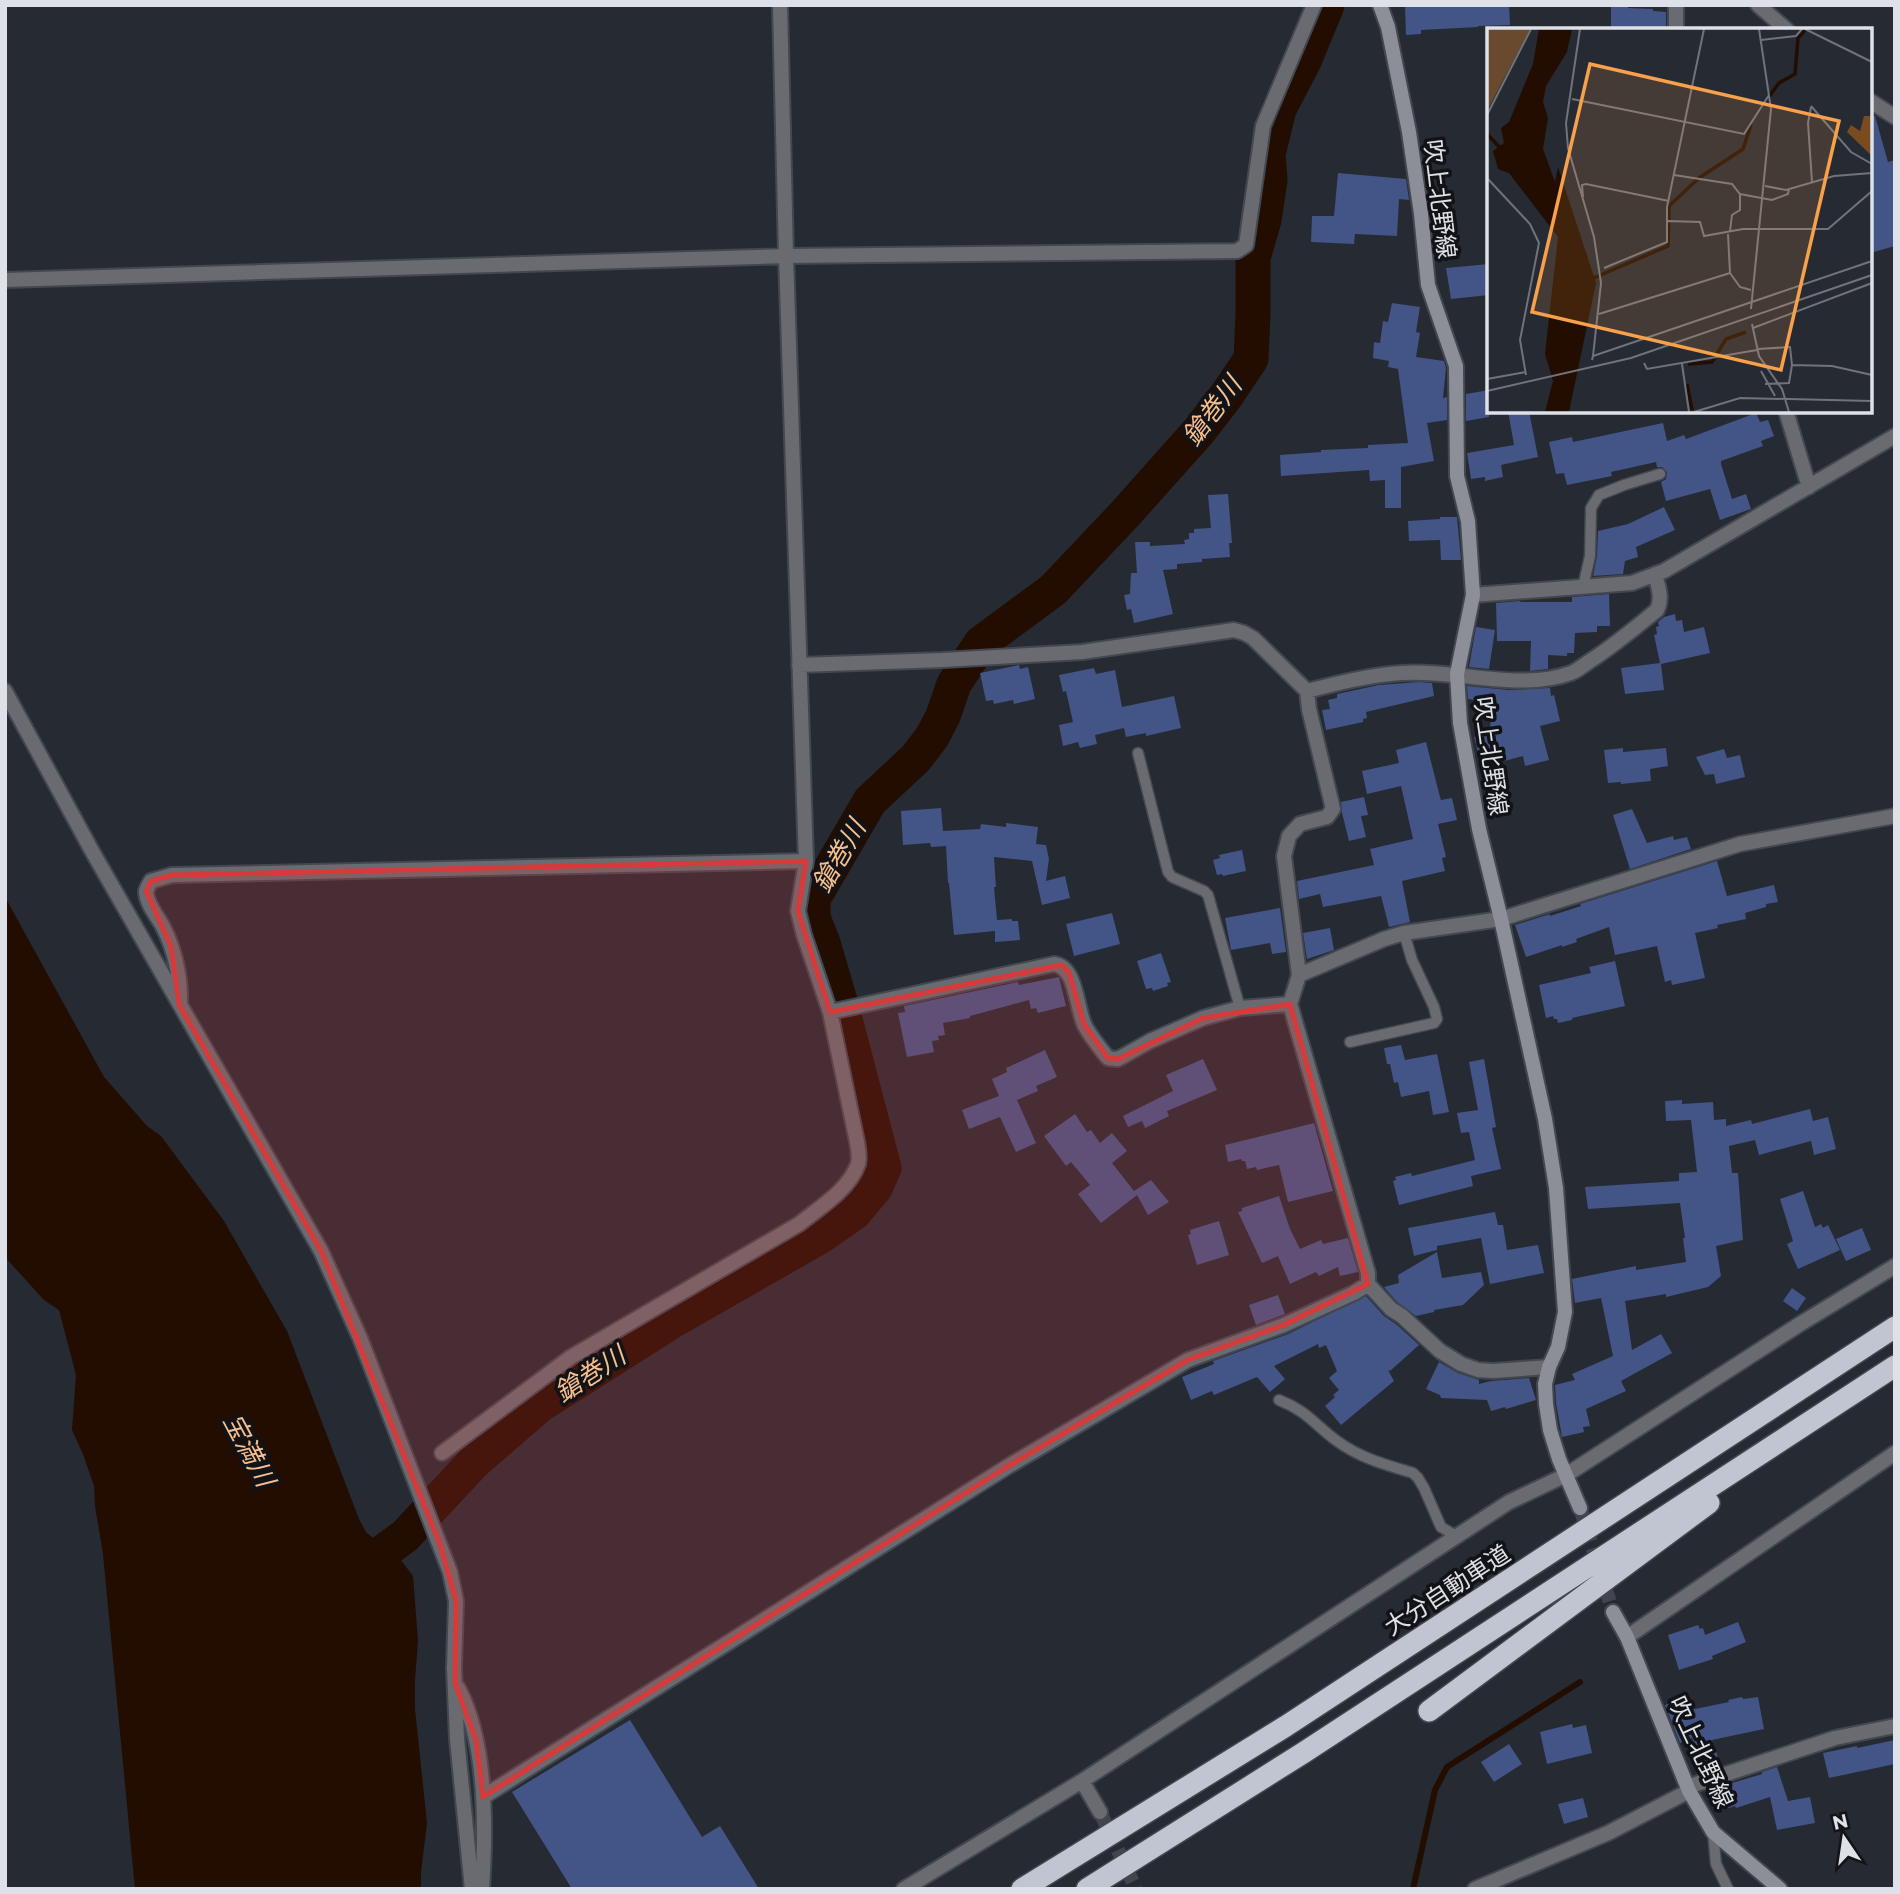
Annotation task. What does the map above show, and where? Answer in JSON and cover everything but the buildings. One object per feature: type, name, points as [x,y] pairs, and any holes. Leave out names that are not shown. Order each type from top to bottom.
[{"type":"highway","name":"大分自動車道","points":[[1022,1889],[1286,1726],[1895,1327]]},
{"type":"highway","points":[[1429,1711],[1888,1370]]},
{"type":"highway","points":[[1087,1889],[1303,1753],[1888,1370]]},
{"type":"main road","name":"吹上北野線","points":[[1380,5],[1388,27],[1409,132],[1428,285],[1456,366],[1457,476],[1468,521],[1473,595],[1457,674],[1460,723],[1476,816],[1545,1119],[1556,1188],[1565,1312],[1558,1347],[1545,1384],[1550,1430],[1580,1508]]},
{"type":"main road","name":"吹上北野線","points":[[1613,1612],[1627,1637],[1688,1789],[1713,1832],[1780,1889]]},
{"type":"street","points":[[442,1453],[571,1357],[799,1224],[849,1180],[859,1161],[830,1012],[798,911],[806,861],[780,5]]},
{"type":"street","points":[[5,280],[786,256],[1237,251],[1246,245],[1263,126],[1314,5]]},
{"type":"street","points":[[1676,5],[1676,28]]},
{"type":"street","points":[[1758,5],[1785,28]]},
{"type":"street","points":[[1872,102],[1895,117]]},
{"type":"street","points":[[1787,413],[1809,487]]},
{"type":"street","points":[[1473,595],[1632,583],[1664,570],[1895,436]]},
{"type":"street","points":[[1307,691],[1341,682],[1402,673],[1457,674],[1528,681],[1574,672],[1611,647],[1657,610],[1661,603],[1655,574]]},
{"type":"street","points":[[799,665],[1082,652],[1234,631],[1253,638],[1307,691],[1333,809],[1328,817],[1300,824],[1289,836],[1284,856],[1300,975],[1290,1004],[1368,1273],[1368,1284],[1391,1309],[1440,1351],[1461,1364],[1478,1370],[1493,1371],[1549,1367]]},
{"type":"street","points":[[5,691],[179,1005],[263,1146],[321,1251],[360,1338],[450,1572],[456,1601],[458,1752],[472,1889]]},
{"type":"street","points":[[1300,975],[1404,933],[1501,919],[1741,844],[1895,816]]},
{"type":"street","points":[[179,1005],[181,987],[171,947],[146,891],[151,881],[172,875],[806,861]]},
{"type":"street","points":[[830,1012],[1054,964],[1061,965],[1069,972],[1084,1024],[1108,1058],[1118,1059],[1150,1041],[1203,1018],[1240,1008],[1290,1004]]},
{"type":"street","points":[[904,1889],[1082,1781],[1509,1502],[1566,1475],[1895,1266]]},
{"type":"street","points":[[483,1797],[1007,1467],[1188,1360],[1284,1325],[1368,1284]]},
{"type":"street","points":[[1627,1637],[1895,1453]]},
{"type":"street","points":[[455,1683],[467,1705],[476,1741],[483,1797],[482,1889]]},
{"type":"street","points":[[1475,1889],[1608,1833],[1688,1789],[1835,1738],[1895,1726]]},
{"type":"street","points":[[1082,1781],[1100,1812]]},
{"type":"lane","points":[[1583,587],[1590,556],[1591,508],[1599,495],[1660,474]]},
{"type":"lane","points":[[1138,753],[1168,872],[1172,877],[1208,895],[1240,1008]]},
{"type":"lane","points":[[1350,1042],[1434,1023],[1437,1019],[1412,960],[1404,933]]},
{"type":"lane","points":[[1279,1400],[1293,1405],[1335,1440],[1358,1455],[1413,1473],[1424,1488],[1441,1527],[1457,1536]]},
{"type":"lane","points":[[1713,1832],[1716,1864],[1728,1889]]},
{"type":"highlighted area","points":[[806,861],[798,911],[830,1012],[1061,965],[1069,972],[1084,1024],[1108,1058],[1118,1059],[1203,1018],[1290,1004],[1368,1284],[1284,1325],[1188,1360],[1007,1467],[483,1797],[476,1741],[455,1683],[456,1601],[440,1545],[321,1251],[179,1005],[171,947],[146,891],[151,881],[172,875]]},
{"type":"water","name":"宝満川","points":[[5,897],[104,1077],[147,1126],[161,1136],[224,1221],[287,1331],[359,1519],[373,1538],[380,1533],[413,1576],[418,1641],[415,1709],[427,1823],[421,1889],[135,1889],[94,1486],[72,1430],[76,1375],[59,1310],[44,1300],[5,1257]]},
{"type":"waterway","name":"鎗巻川","points":[[353,1574],[405,1536],[474,1462],[540,1405],[674,1320],[821,1236],[854,1213],[875,1188],[884,1168],[842,1008],[813,918],[813,899],[870,801],[916,758],[932,737],[943,716],[954,684],[981,643],[1053,590],[1199,431],[1251,359],[1253,258],[1264,220],[1270,180],[1268,154],[1279,109],[1304,61],[1327,5]]},
{"type":"waterway","points":[[1413,1889],[1435,1790],[1447,1767],[1580,1682]]},
{"type":"tunnel","points":[[1580,1508],[1613,1612]]},
{"type":"tunnel","points":[[1100,1812],[1136,1889]]}]
